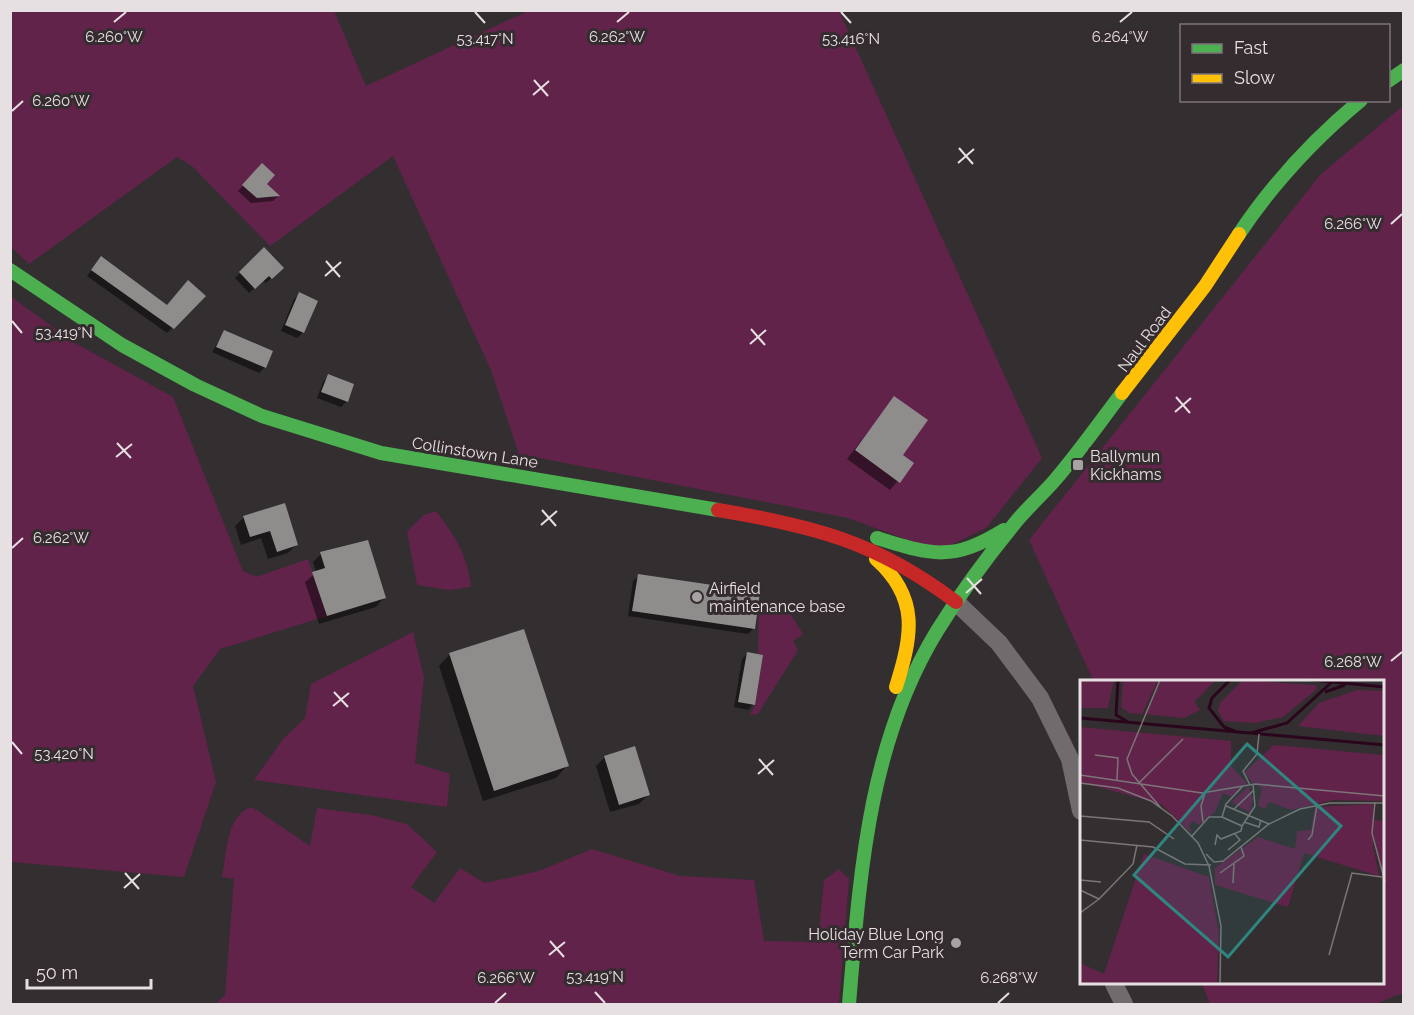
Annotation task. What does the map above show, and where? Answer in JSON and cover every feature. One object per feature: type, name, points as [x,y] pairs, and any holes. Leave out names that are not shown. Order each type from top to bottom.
[{"type":"main road","points":[[1390,80],[1404,70]]},
{"type":"main road","name":"Naul Road","points":[[885,754],[905,697],[936,633],[956,602],[1015,523],[1055,480],[1205,286],[1259,205],[1321,133],[1359,102]]},
{"type":"main road","name":"Collinstown Lane","points":[[10,270],[122,345],[195,385],[272,419],[381,453],[792,522],[843,536],[896,561],[933,584],[956,602]]},
{"type":"main road","points":[[843,536],[872,536],[934,555],[978,548],[1015,523]]},
{"type":"main road","points":[[843,536],[887,567],[903,590],[912,621],[905,661],[891,704],[885,754],[875,786],[861,861],[849,1005]]},
{"type":"street","points":[[956,602],[999,643],[1040,698],[1070,759],[1080,806]]},
{"type":"street","points":[[1114,985],[1124,1005]]},
{"type":"shaded area","points":[[11,11],[334,11],[366,86],[528,11],[839,11],[1042,458],[986,528],[938,551],[848,518],[519,454],[491,370],[393,156],[270,246],[192,166],[177,157],[29,264],[11,247]]},
{"type":"shaded area","points":[[1403,106],[1403,993],[1375,1004],[1210,1004],[1202,985],[1384,985],[1384,680],[1093,680],[1029,540],[1321,174]]},
{"type":"shaded area","points":[[10,296],[75,343],[173,397],[243,571],[256,577],[308,559],[327,616],[220,649],[193,686],[216,782],[184,877],[11,862]]},
{"type":"shaded area","points":[[436,511],[460,547],[471,587],[449,590],[417,585],[407,531],[424,515]]},
{"type":"shaded area","points":[[759,603],[786,607],[803,634],[793,641],[798,650],[758,714],[750,715],[755,705],[763,655],[758,654]]},
{"type":"shaded area","points":[[413,632],[424,677],[415,763],[450,774],[447,807],[254,780],[283,739],[305,718],[311,684]]},
{"type":"shaded area","points":[[252,807],[310,846],[317,808],[371,815],[407,824],[437,852],[411,887],[434,903],[460,868],[485,883],[539,871],[592,849],[680,876],[754,880],[764,941],[818,942],[824,880],[839,869],[849,879],[839,1004],[215,1004],[225,995],[234,879],[222,877],[227,846],[232,826],[237,818],[243,811]]},
{"type":"building","points":[[262,163],[275,175],[267,184],[280,196],[257,198],[242,185]]},
{"type":"building","points":[[264,247],[284,268],[272,279],[269,276],[255,289],[239,272]]},
{"type":"building","points":[[101,256],[167,305],[188,280],[206,296],[174,329],[91,270]]},
{"type":"building","points":[[299,292],[318,301],[304,333],[285,325]]},
{"type":"building","points":[[224,330],[273,351],[266,368],[216,347]]},
{"type":"building","points":[[328,374],[354,384],[348,402],[321,392]]},
{"type":"building","points":[[894,396],[928,420],[903,455],[914,463],[900,483],[855,450]]},
{"type":"building","points":[[285,503],[298,545],[277,552],[270,531],[250,537],[243,516]]},
{"type":"building","points":[[368,540],[386,598],[327,616],[312,572],[325,568],[320,552]]},
{"type":"building","name":"Airfield maintenance base","points":[[638,574],[760,592],[755,629],[632,611]]},
{"type":"building","points":[[524,629],[569,766],[494,791],[449,653]]},
{"type":"building","points":[[747,652],[763,655],[755,705],[738,702]]},
{"type":"building","points":[[635,746],[650,795],[619,805],[604,756]]},
{"type":"traffic: fast","points":[[1390,80],[1404,70]]},
{"type":"traffic: fast","points":[[1239,234],[1295,162],[1359,102]]},
{"type":"traffic: fast","points":[[10,270],[122,345],[195,385],[262,416],[381,453],[718,510]]},
{"type":"traffic: fast","points":[[849,1004],[863,859],[871,812],[896,719],[914,674],[937,631],[984,562],[1020,517],[1064,469],[1122,393]]},
{"type":"traffic: fast","points":[[877,538],[913,548],[942,552],[970,547],[1004,530]]},
{"type":"traffic: slow","points":[[1122,393],[1205,286],[1239,234]]},
{"type":"traffic: slow","points":[[876,559],[900,588],[906,603],[908,618],[906,651],[896,687]]},
{"type":"traffic: jam","points":[[718,510],[815,530],[843,540],[899,565],[927,581],[956,602]]},
{"type":"place","name":"Ballymun Kickhams","points":[[1078,465]]},
{"type":"place","name":"Airfield maintenance base","points":[[697,597]]},
{"type":"place","name":"Holiday Blue Long Term Car Park","points":[[956,943]]}]
